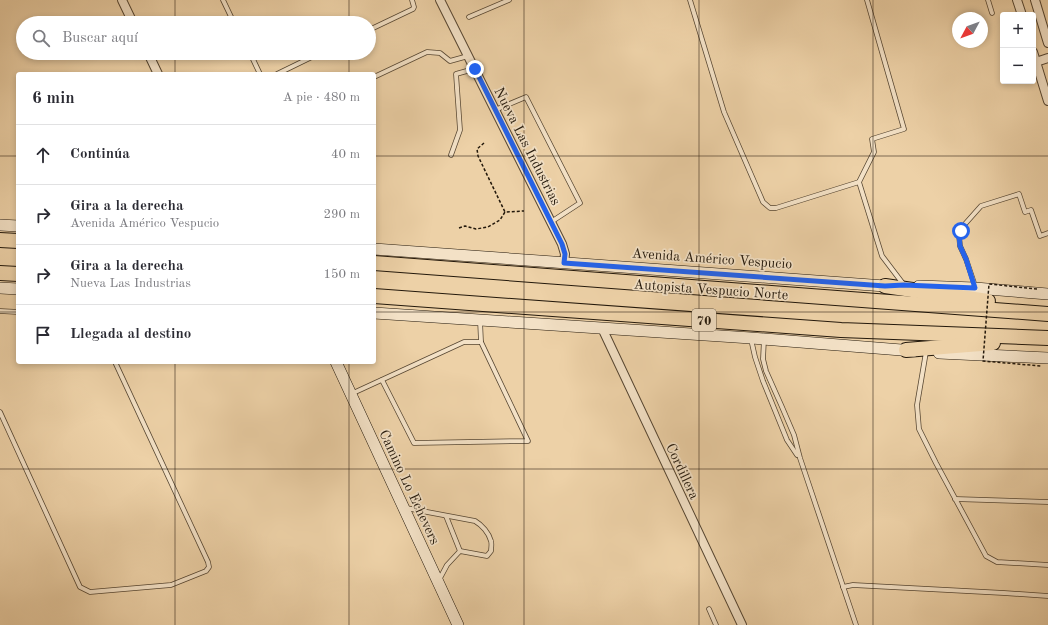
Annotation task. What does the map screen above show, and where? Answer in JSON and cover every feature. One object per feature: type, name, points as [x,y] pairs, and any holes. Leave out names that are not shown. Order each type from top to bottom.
[{"type":"highway","points":[[0,240],[16,241]]},
{"type":"highway","name":"Autopista Vespucio Norte","points":[[376,263],[1048,314]]},
{"type":"highway","points":[[0,273],[16,274]]},
{"type":"highway","points":[[885,286],[1048,309]]},
{"type":"highway","name":"70","points":[[376,296],[841,330],[1042,338]]},
{"type":"highway","points":[[906,350],[1042,338]]},
{"type":"main road","points":[[0,225],[16,226]]},
{"type":"main road","name":"Avenida Américo Vespucio","points":[[376,249],[885,286],[904,285],[975,288],[1048,294]]},
{"type":"main road","points":[[0,288],[16,289]]},
{"type":"main road","points":[[376,313],[751,338],[1044,362]]},
{"type":"main road","name":"Camino Lo Echevers","points":[[337,364],[458,625]]},
{"type":"street","points":[[122,0],[130,16]]},
{"type":"street","name":"Nueva Las Industrias","points":[[440,0],[564,248],[564,263]]},
{"type":"street","points":[[1017,0],[1021,12]]},
{"type":"street","points":[[1035,0],[1048,43]]},
{"type":"street","points":[[1048,58],[1036,62],[1048,101]]},
{"type":"street","points":[[151,60],[157,72]]},
{"type":"street","name":"Cordillera","points":[[602,328],[738,624]]},
{"type":"lane","points":[[223,0],[231,16]]},
{"type":"lane","points":[[376,27],[413,9],[414,7],[412,0]]},
{"type":"lane","points":[[469,17],[509,0]]},
{"type":"lane","points":[[690,0],[724,112],[763,202],[770,208],[776,208],[859,182]]},
{"type":"lane","points":[[867,0],[904,129],[872,139],[874,152],[859,182],[882,256],[904,285]]},
{"type":"lane","points":[[988,0],[992,13]]},
{"type":"lane","points":[[376,76],[428,52],[440,53],[450,61],[468,56]]},
{"type":"lane","points":[[253,60],[259,72]]},
{"type":"lane","points":[[281,72],[306,60]]},
{"type":"lane","points":[[452,156],[460,130],[456,74],[475,69]]},
{"type":"lane","points":[[495,110],[526,97],[580,203],[551,222]]},
{"type":"lane","points":[[975,288],[966,259],[960,246],[959,235],[965,224],[981,206],[1019,194],[1025,212],[1031,210],[1040,236],[1048,233]]},
{"type":"lane","points":[[0,311],[16,312]]},
{"type":"lane","points":[[382,380],[414,443],[528,441],[481,342],[480,320]]},
{"type":"lane","points":[[751,338],[755,357],[763,381],[783,431],[787,440],[800,458]]},
{"type":"lane","points":[[764,339],[763,359],[766,371],[794,435],[800,458],[856,625]]},
{"type":"lane","points":[[351,394],[464,342],[481,342]]},
{"type":"lane","points":[[926,352],[917,405],[920,429],[955,500],[986,556],[997,562],[1048,564]]},
{"type":"lane","points":[[0,412],[80,587],[90,592],[171,585],[206,571],[209,567],[208,562],[116,364]]},
{"type":"lane","points":[[955,500],[1048,502]]},
{"type":"lane","points":[[403,508],[475,521],[480,524],[487,532],[491,541],[491,552],[487,556],[460,551]]},
{"type":"lane","points":[[446,516],[460,551]]},
{"type":"lane","points":[[438,582],[447,565],[460,551]]},
{"type":"lane","points":[[843,587],[853,585],[1004,592],[1048,596]]},
{"type":"lane","points":[[709,609],[716,625]]},
{"type":"path","points":[[484,143],[477,149],[478,156],[505,212]]},
{"type":"path","points":[[505,212],[524,212]]},
{"type":"path","points":[[458,228],[465,226],[476,229],[488,227],[500,220],[505,212]]},
{"type":"path","points":[[1037,288],[989,284],[983,361],[1044,362]]},
{"type":"route","points":[[475,69],[564,248],[564,263],[885,286],[904,285],[975,288],[966,259],[960,246],[959,235],[961,231]]}]
